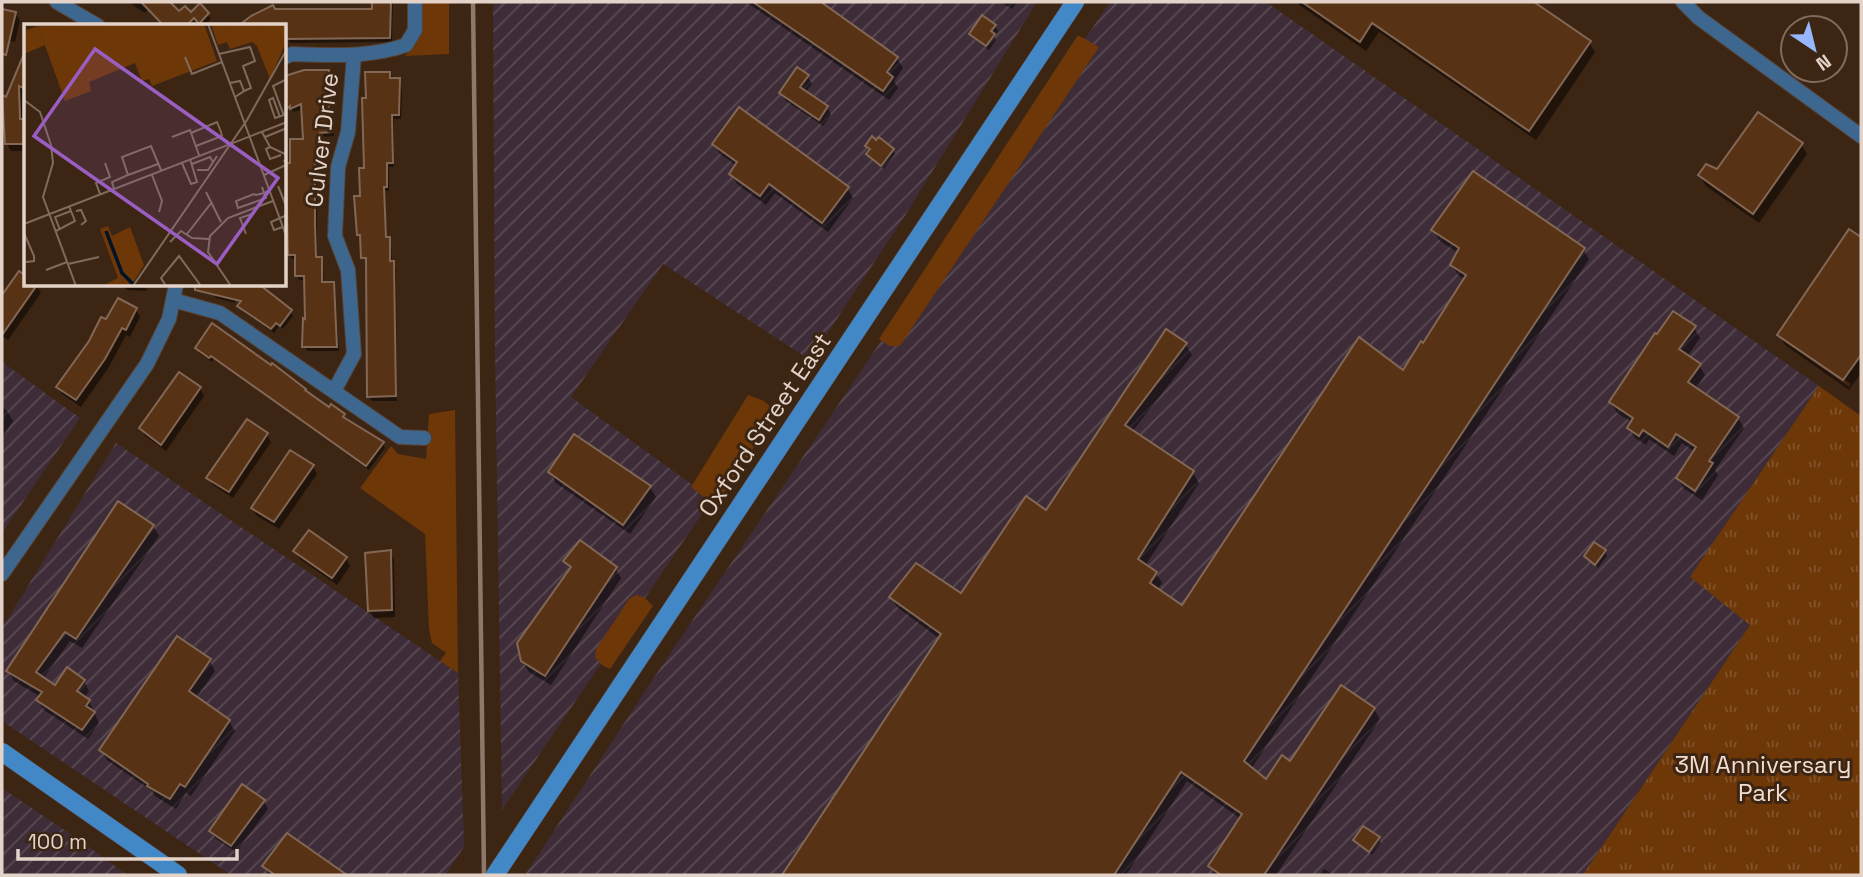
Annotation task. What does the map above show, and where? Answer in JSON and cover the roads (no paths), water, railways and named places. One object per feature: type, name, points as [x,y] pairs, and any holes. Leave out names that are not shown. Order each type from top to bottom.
[{"type":"main road","name":"Oxford Street East","points":[[495,875],[1075,2]]},
{"type":"main road","points":[[2,752],[178,875]]},
{"type":"street","points":[[57,2],[95,24]]},
{"type":"street","name":"Culver Drive","points":[[287,56],[354,55],[388,51],[406,45],[415,30],[415,2]]},
{"type":"street","points":[[1683,2],[1699,18],[1861,136]]},
{"type":"street","name":"Culver Drive","points":[[334,391],[354,355],[348,270],[335,236],[338,167],[348,132],[354,55]]},
{"type":"street","points":[[2,574],[147,364],[169,319],[175,293],[220,313],[400,437],[424,438]]},
{"type":"railway","points":[[473,2],[484,875]]},
{"type":"park label","name":"3M Anniversary Park","points":[[1763,779]]}]
